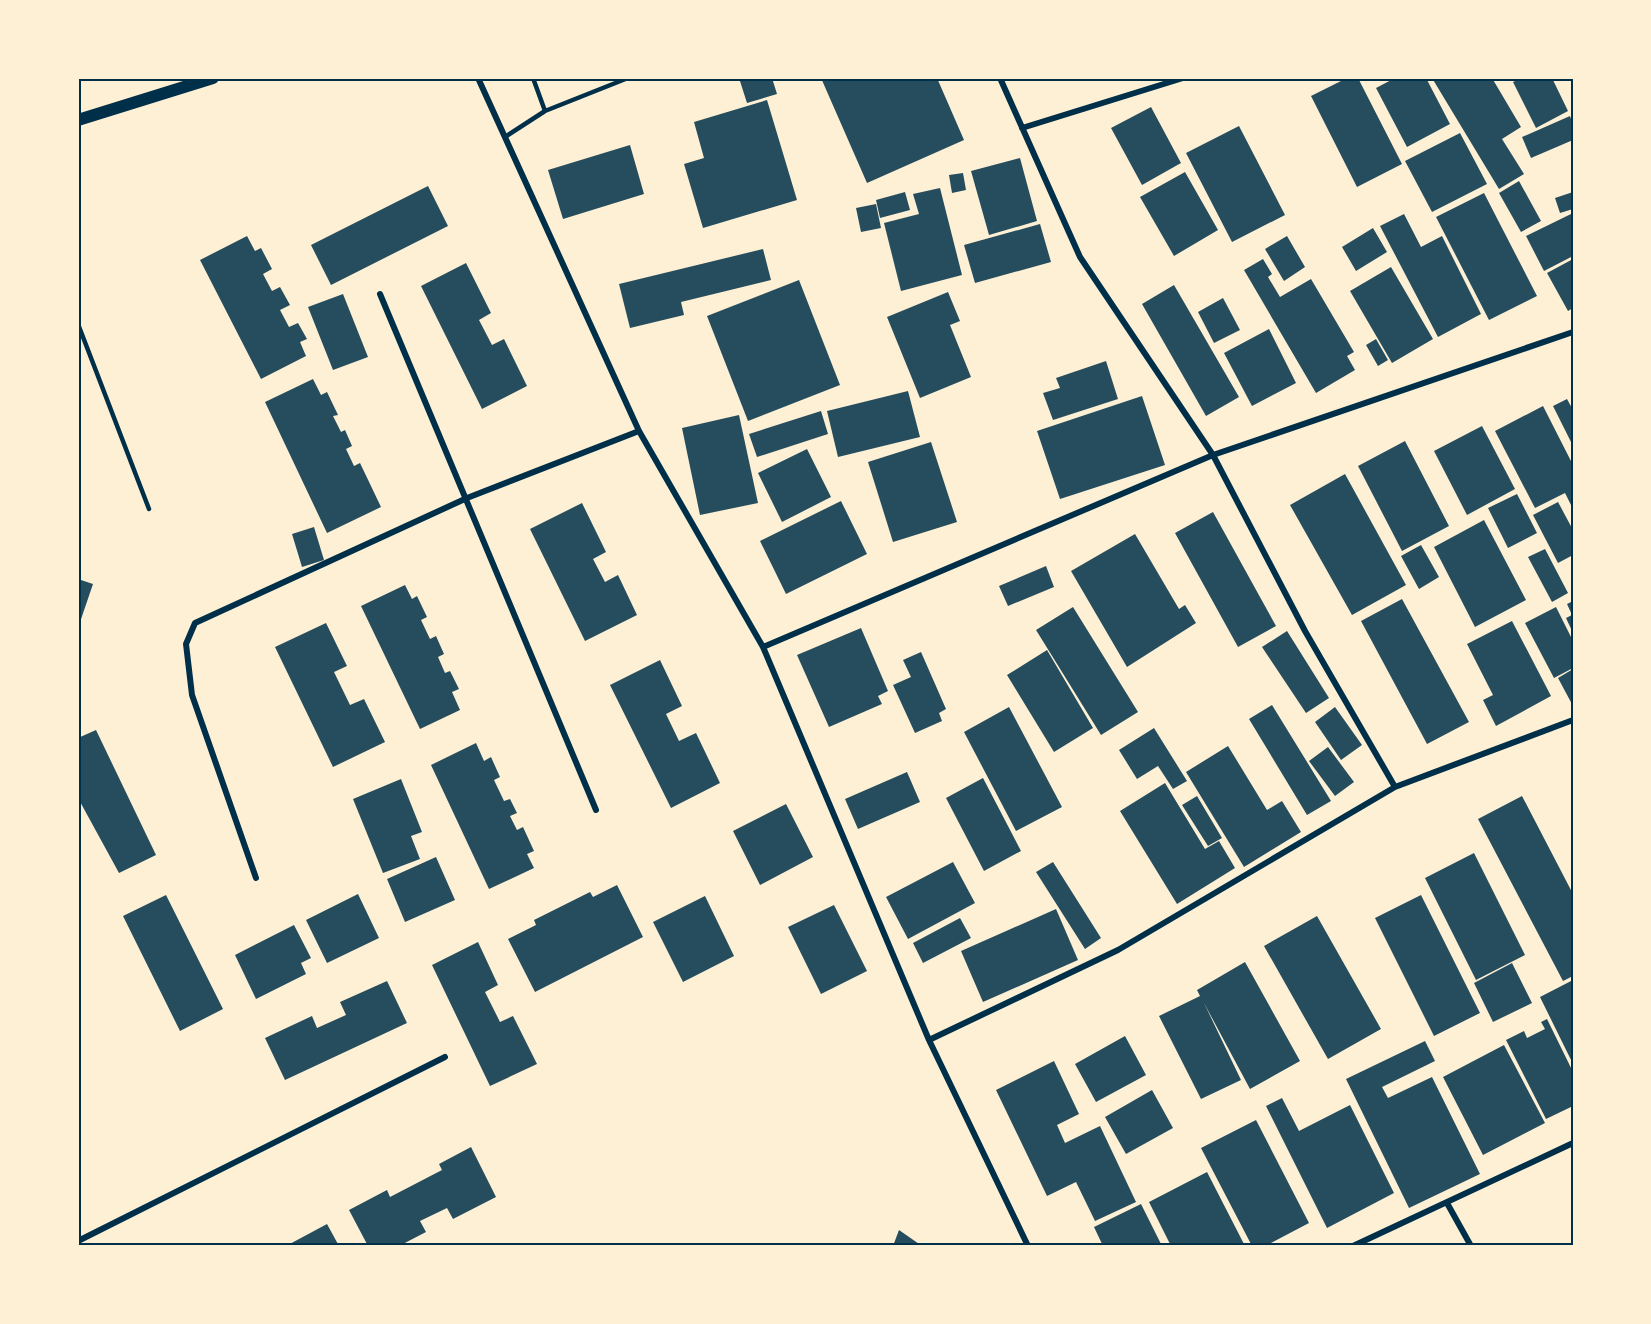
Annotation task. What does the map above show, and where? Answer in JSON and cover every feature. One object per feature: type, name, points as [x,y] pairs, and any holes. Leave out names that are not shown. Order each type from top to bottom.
[{"type":"main road","points":[[78,120],[213,78]]},
{"type":"street","points":[[478,78],[639,431],[763,647],[929,1040],[1028,1246]]},
{"type":"street","points":[[1000,78],[1080,258],[1214,455],[1305,631],[1395,787]]},
{"type":"street","points":[[1022,128],[1183,78]]},
{"type":"street","points":[[381,294],[596,810]]},
{"type":"street","points":[[763,647],[1214,455],[1573,332]]},
{"type":"street","points":[[256,878],[192,695],[186,644],[195,623],[467,498],[639,431]]},
{"type":"street","points":[[929,1040],[1118,950],[1395,787],[1573,720]]},
{"type":"street","points":[[78,1241],[446,1057]]},
{"type":"street","points":[[1353,1246],[1573,1143]]},
{"type":"street","points":[[1447,1203],[1471,1246]]},
{"type":"lane","points":[[533,78],[545,111]]},
{"type":"lane","points":[[505,137],[545,111],[628,78]]},
{"type":"lane","points":[[78,324],[149,508]]},
{"type":"building","points":[[739,78],[772,78],[777,94],[747,103]]},
{"type":"building","points":[[821,78],[937,78],[964,140],[867,183]]},
{"type":"building","points":[[1347,78],[1358,78],[1402,164],[1357,187],[1311,96]]},
{"type":"building","points":[[1395,78],[1426,78],[1450,124],[1407,147],[1376,88]]},
{"type":"building","points":[[1432,78],[1492,78],[1521,127],[1502,139],[1524,174],[1499,189]]},
{"type":"building","points":[[1521,78],[1552,78],[1568,111],[1536,128],[1513,82]]},
{"type":"building","points":[[767,100],[797,200],[703,228],[684,164],[704,158],[694,122]]},
{"type":"building","points":[[1151,107],[1181,163],[1142,185],[1111,128]]},
{"type":"building","points":[[1570,116],[1573,125],[1573,140],[1531,158],[1522,137]]},
{"type":"building","points":[[1239,126],[1285,215],[1232,242],[1186,153]]},
{"type":"building","points":[[1460,133],[1487,184],[1432,212],[1405,161]]},
{"type":"building","points":[[630,145],[644,194],[563,219],[548,170]]},
{"type":"building","points":[[1020,158],[1037,221],[989,235],[971,171]]},
{"type":"building","points":[[1185,172],[1218,230],[1174,256],[1140,197]]},
{"type":"building","points":[[963,173],[966,190],[952,193],[949,175]]},
{"type":"building","points":[[1519,181],[1541,221],[1521,232],[1499,193]]},
{"type":"building","points":[[428,186],[448,226],[331,285],[311,245]]},
{"type":"building","points":[[940,188],[962,275],[901,291],[884,223],[919,214],[913,194]]},
{"type":"building","points":[[905,192],[910,210],[880,218],[876,200]]},
{"type":"building","points":[[1573,192],[1573,209],[1560,213],[1555,198]]},
{"type":"building","points":[[1484,193],[1537,296],[1489,320],[1436,217]]},
{"type":"building","points":[[876,204],[881,228],[861,232],[856,208]]},
{"type":"building","points":[[1404,214],[1421,247],[1442,236],[1481,314],[1438,337],[1380,226]]},
{"type":"building","points":[[1571,214],[1573,256],[1544,271],[1526,236]]},
{"type":"building","points":[[1040,224],[1051,262],[975,283],[964,245]]},
{"type":"building","points":[[1373,228],[1387,252],[1356,271],[1342,247]]},
{"type":"building","points":[[247,236],[255,251],[261,248],[272,269],[263,274],[272,291],[280,287],[290,305],[280,310],[289,327],[298,323],[307,339],[300,342],[306,356],[261,379],[200,260]]},
{"type":"building","points":[[1287,236],[1305,267],[1284,281],[1265,249]]},
{"type":"building","points":[[763,249],[771,280],[681,302],[684,315],[630,328],[619,284]]},
{"type":"building","points":[[1263,259],[1272,274],[1268,277],[1280,297],[1311,279],[1354,352],[1347,356],[1355,370],[1316,393],[1244,270]]},
{"type":"building","points":[[1573,259],[1573,308],[1568,311],[1547,273]]},
{"type":"building","points":[[466,263],[491,313],[479,320],[492,345],[504,339],[527,386],[482,409],[421,286]]},
{"type":"building","points":[[1391,267],[1433,339],[1392,363],[1350,291]]},
{"type":"building","points":[[799,280],[840,385],[748,421],[707,316]]},
{"type":"building","points":[[1174,285],[1239,397],[1206,416],[1142,304]]},
{"type":"building","points":[[948,292],[960,321],[950,325],[971,377],[920,398],[887,317]]},
{"type":"building","points":[[343,294],[368,357],[333,370],[308,307]]},
{"type":"building","points":[[1223,298],[1240,330],[1214,343],[1198,312]]},
{"type":"building","points":[[1269,329],[1296,383],[1252,406],[1224,353]]},
{"type":"building","points":[[1376,339],[1388,360],[1378,366],[1366,345]]},
{"type":"building","points":[[1106,361],[1118,399],[1053,420],[1043,393],[1060,388],[1056,378]]},
{"type":"building","points":[[313,379],[321,395],[327,392],[338,415],[333,416],[341,432],[345,430],[352,446],[346,449],[354,466],[360,463],[381,507],[327,533],[265,402]]},
{"type":"building","points":[[908,391],[920,437],[838,457],[827,411]]},
{"type":"building","points":[[1142,396],[1165,465],[1060,499],[1037,431]]},
{"type":"building","points":[[1567,399],[1573,410],[1573,446],[1553,406]]},
{"type":"building","points":[[1543,406],[1573,465],[1573,509],[1565,493],[1535,508],[1495,431]]},
{"type":"building","points":[[821,411],[828,434],[757,457],[749,434]]},
{"type":"building","points":[[739,415],[758,503],[700,515],[682,428]]},
{"type":"building","points":[[1482,426],[1515,489],[1467,515],[1434,451]]},
{"type":"building","points":[[1405,441],[1449,526],[1402,551],[1358,466]]},
{"type":"building","points":[[931,442],[957,522],[893,542],[868,462]]},
{"type":"building","points":[[807,449],[831,497],[782,522],[758,473]]},
{"type":"building","points":[[1345,474],[1406,585],[1352,615],[1290,505]]},
{"type":"building","points":[[1517,494],[1537,533],[1508,548],[1488,508]]},
{"type":"building","points":[[841,501],[867,554],[786,594],[760,541]]},
{"type":"building","points":[[1558,502],[1573,530],[1573,555],[1558,563],[1533,515]]},
{"type":"building","points":[[582,503],[606,552],[593,559],[605,582],[618,575],[637,615],[585,641],[530,529]]},
{"type":"building","points":[[1213,512],[1276,626],[1238,647],[1175,533]]},
{"type":"building","points":[[1484,520],[1526,600],[1475,627],[1434,547]]},
{"type":"building","points":[[314,527],[324,560],[302,567],[292,534]]},
{"type":"building","points":[[1135,534],[1179,609],[1185,605],[1196,623],[1127,667],[1071,571]]},
{"type":"building","points":[[1421,545],[1439,577],[1419,589],[1401,556]]},
{"type":"building","points":[[1545,549],[1568,593],[1552,602],[1528,557]]},
{"type":"building","points":[[1046,566],[1054,587],[1008,606],[999,586]]},
{"type":"building","points":[[78,579],[93,584],[78,628]]},
{"type":"building","points":[[405,585],[412,599],[417,596],[427,617],[421,620],[430,639],[436,636],[444,654],[438,657],[445,673],[450,671],[459,689],[452,692],[460,710],[420,729],[361,606]]},
{"type":"building","points":[[1402,599],[1469,722],[1427,744],[1361,621]]},
{"type":"building","points":[[1573,601],[1573,633],[1566,618],[1572,615],[1567,604]]},
{"type":"building","points":[[1073,607],[1138,712],[1101,735],[1036,630]]},
{"type":"building","points":[[1556,607],[1573,641],[1573,668],[1554,678],[1525,623]]},
{"type":"building","points":[[1512,621],[1551,696],[1496,726],[1483,700],[1493,695],[1467,644]]},
{"type":"building","points":[[326,623],[347,666],[334,672],[350,705],[364,699],[385,742],[333,767],[275,647]]},
{"type":"building","points":[[861,628],[888,691],[878,696],[882,704],[829,727],[797,655]]},
{"type":"building","points":[[1287,631],[1329,698],[1306,713],[1262,647]]},
{"type":"building","points":[[1047,650],[1093,728],[1054,752],[1007,675]]},
{"type":"building","points":[[921,652],[946,709],[939,713],[942,721],[915,733],[893,685],[911,677],[903,660]]},
{"type":"building","points":[[660,660],[682,706],[666,714],[679,741],[696,733],[720,783],[671,808],[610,685]]},
{"type":"building","points":[[1573,669],[1573,706],[1558,678]]},
{"type":"building","points":[[1272,705],[1331,801],[1307,815],[1249,719]]},
{"type":"building","points":[[1009,707],[1062,807],[1016,831],[964,732]]},
{"type":"building","points":[[1335,707],[1362,745],[1341,760],[1315,722]]},
{"type":"building","points":[[1154,728],[1187,781],[1173,789],[1158,766],[1137,779],[1119,750]]},
{"type":"building","points":[[96,730],[156,855],[119,873],[78,798],[78,738]]},
{"type":"building","points":[[476,743],[484,761],[491,757],[500,777],[494,780],[504,801],[510,799],[517,813],[510,816],[517,830],[523,827],[534,851],[527,854],[534,868],[489,889],[431,765]]},
{"type":"building","points":[[1228,746],[1267,810],[1282,801],[1301,832],[1244,867],[1186,772]]},
{"type":"building","points":[[1328,747],[1354,782],[1335,796],[1309,761]]},
{"type":"building","points":[[907,772],[920,802],[858,829],[845,799]]},
{"type":"building","points":[[983,778],[1021,851],[984,871],[946,798]]},
{"type":"building","points":[[401,779],[422,832],[411,836],[420,859],[383,873],[353,799]]},
{"type":"building","points":[[1165,783],[1205,849],[1219,841],[1235,868],[1177,904],[1120,811]]},
{"type":"building","points":[[1197,796],[1222,838],[1208,846],[1182,805]]},
{"type":"building","points":[[1522,796],[1573,894],[1573,976],[1563,981],[1478,819]]},
{"type":"building","points":[[786,804],[813,857],[760,885],[733,831]]},
{"type":"building","points":[[1474,853],[1525,955],[1476,980],[1425,878]]},
{"type":"building","points":[[436,857],[455,900],[405,922],[387,879]]},
{"type":"building","points":[[953,862],[975,903],[908,939],[886,897]]},
{"type":"building","points":[[1053,862],[1101,938],[1085,949],[1036,872]]},
{"type":"building","points":[[617,885],[643,937],[535,992],[508,939],[536,925],[534,920],[590,892],[593,897]]},
{"type":"building","points":[[358,894],[379,938],[327,963],[306,920]]},
{"type":"building","points":[[166,895],[223,1009],[180,1031],[123,916]]},
{"type":"building","points":[[1421,895],[1480,1013],[1434,1036],[1375,918]]},
{"type":"building","points":[[705,896],[734,956],[683,982],[653,922]]},
{"type":"building","points":[[834,905],[867,971],[821,994],[788,927]]},
{"type":"building","points":[[1056,909],[1078,960],[983,1002],[961,951]]},
{"type":"building","points":[[1317,916],[1381,1029],[1328,1059],[1264,946]]},
{"type":"building","points":[[960,918],[971,938],[923,963],[913,943]]},
{"type":"building","points":[[294,925],[311,958],[301,963],[306,974],[256,999],[235,955]]},
{"type":"building","points":[[478,942],[498,985],[485,992],[500,1022],[513,1016],[537,1064],[490,1086],[432,965]]},
{"type":"building","points":[[1245,962],[1300,1061],[1250,1089],[1204,1003],[1241,1080],[1201,1099],[1159,1016],[1200,996],[1197,990]]},
{"type":"building","points":[[1512,963],[1532,1003],[1493,1022],[1474,983]]},
{"type":"building","points":[[1573,980],[1573,1064],[1540,997]]},
{"type":"building","points":[[387,981],[407,1023],[285,1080],[265,1038],[312,1016],[317,1028],[346,1015],[340,1002]]},
{"type":"building","points":[[1547,1019],[1573,1072],[1573,1106],[1546,1119],[1506,1040],[1524,1031],[1527,1038],[1545,1029],[1541,1022]]},
{"type":"building","points":[[1125,1036],[1146,1075],[1096,1102],[1075,1064]]},
{"type":"building","points":[[1425,1041],[1435,1061],[1382,1087],[1388,1098],[1432,1077],[1480,1174],[1409,1208],[1346,1079]]},
{"type":"building","points":[[1504,1045],[1545,1123],[1483,1155],[1443,1077]]},
{"type":"building","points":[[1054,1061],[1079,1114],[1057,1125],[1065,1143],[1100,1126],[1136,1202],[1095,1221],[1076,1182],[1047,1196],[996,1090]]},
{"type":"building","points":[[1152,1090],[1173,1128],[1126,1154],[1105,1117]]},
{"type":"building","points":[[1282,1098],[1299,1131],[1350,1105],[1394,1193],[1327,1228],[1266,1106]]},
{"type":"building","points":[[1256,1120],[1309,1223],[1265,1246],[1252,1246],[1201,1148]]},
{"type":"building","points":[[471,1147],[496,1197],[453,1219],[447,1208],[420,1221],[426,1232],[399,1246],[368,1246],[349,1210],[387,1190],[390,1197],[442,1170],[439,1164]]},
{"type":"building","points":[[1207,1172],[1245,1246],[1171,1246],[1149,1202]]},
{"type":"building","points":[[1141,1204],[1162,1246],[1103,1246],[1094,1227]]},
{"type":"building","points":[[327,1224],[339,1246],[286,1246]]},
{"type":"building","points":[[899,1230],[922,1246],[893,1246]]}]
